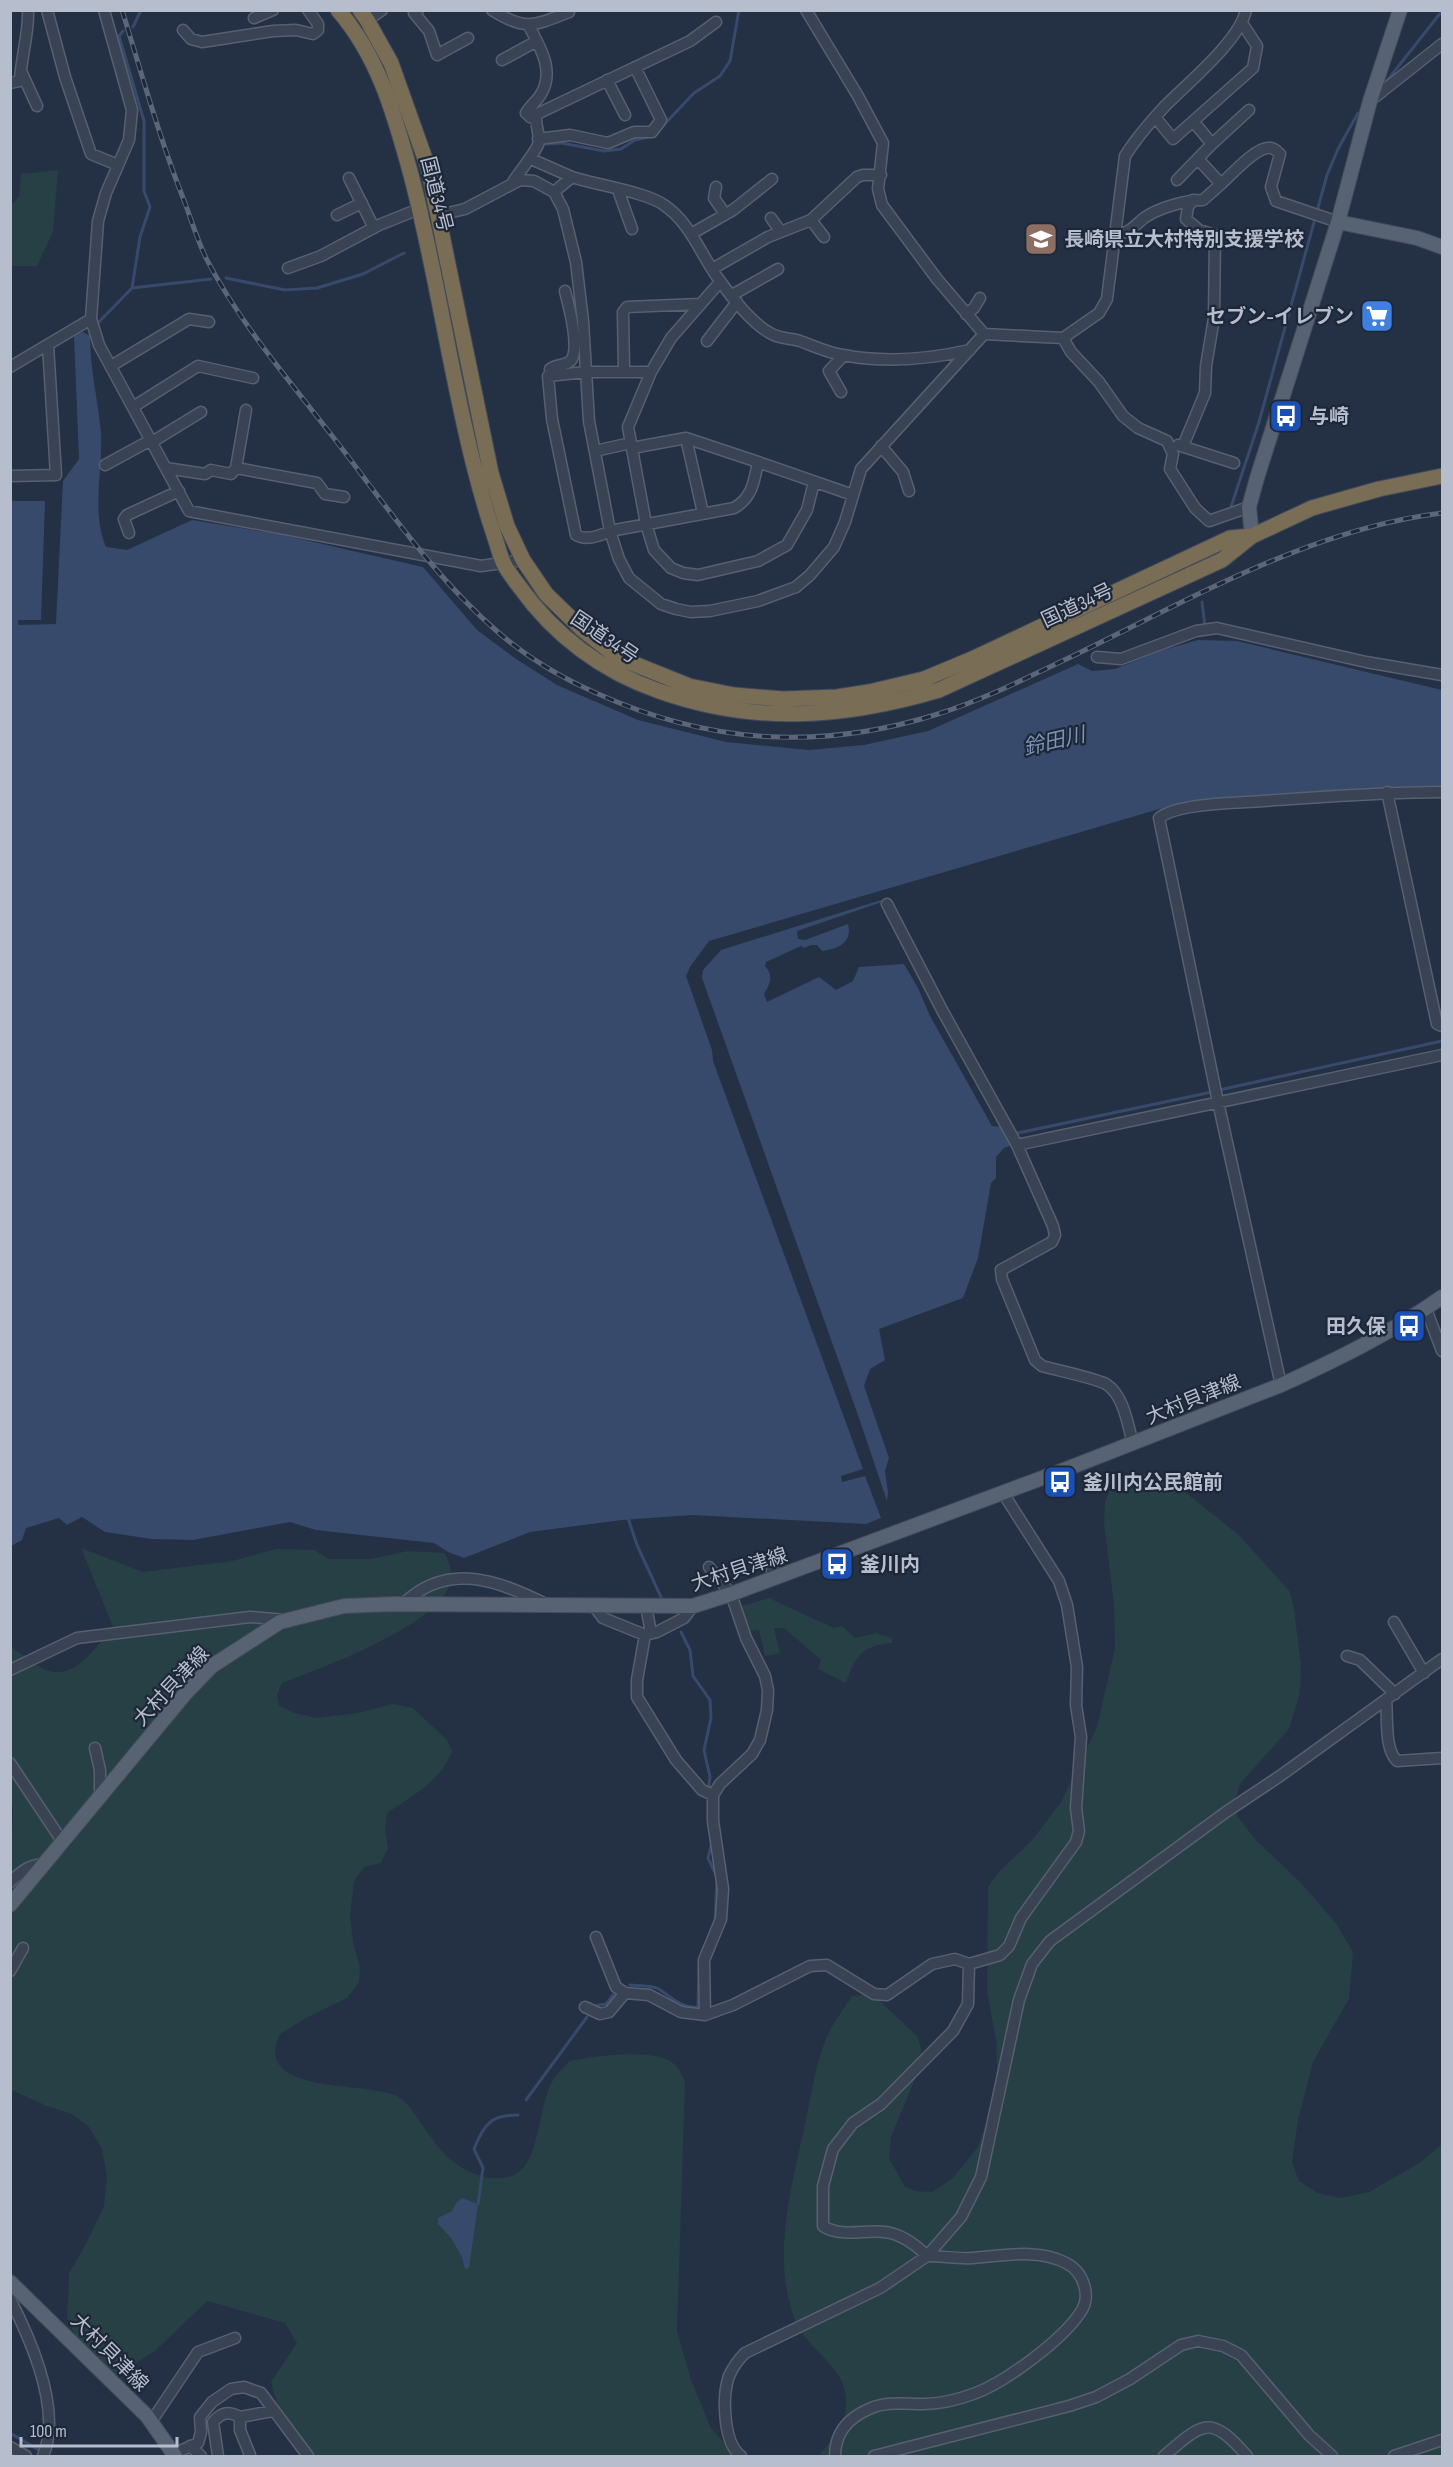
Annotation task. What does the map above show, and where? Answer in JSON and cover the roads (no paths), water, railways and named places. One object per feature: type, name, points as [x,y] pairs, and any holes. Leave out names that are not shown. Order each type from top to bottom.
[{"type":"highway","name":"国道34号","points":[[338,10],[354,29],[370,56],[393,113],[421,214],[470,450],[503,564],[529,600],[552,626],[601,664],[636,683],[710,706],[770,714],[872,708],[939,690],[1222,560],[1252,536],[1312,508],[1379,489],[1443,476]]},
{"type":"highway","name":"国道34号","points":[[363,15],[391,63],[428,168],[491,473],[507,526],[523,560],[546,594],[583,630],[617,657],[689,686],[734,695],[783,699],[858,694],[924,679],[1024,636],[1230,538],[1252,536]]},
{"type":"main road","points":[[1252,536],[1243,509],[1295,354],[1331,219],[1400,10]]},
{"type":"main road","points":[[1331,219],[1417,238],[1443,247]]},
{"type":"main road","name":"大村貝津線","points":[[10,1905],[172,1710],[212,1666],[271,1627],[344,1606],[403,1604],[693,1606],[1003,1493],[1281,1385],[1426,1309],[1443,1297]]},
{"type":"main road","name":"大村貝津線","points":[[10,2282],[151,2422],[174,2455]]},
{"type":"street","points":[[10,83],[20,81],[21,57],[29,24],[28,10]]},
{"type":"street","points":[[47,10],[65,77],[91,153],[118,165]]},
{"type":"street","points":[[104,10],[132,110],[129,140],[98,221],[91,320],[111,366],[189,512],[480,566],[523,560]]},
{"type":"street","points":[[254,18],[273,10]]},
{"type":"street","points":[[183,30],[191,39],[202,42],[273,31],[296,30],[313,34],[318,30],[318,24],[308,10]]},
{"type":"street","points":[[354,29],[363,15],[382,10]]},
{"type":"street","points":[[418,10],[414,13],[429,31],[437,55],[468,38]]},
{"type":"street","points":[[492,10],[510,21],[529,26],[535,26],[569,12]]},
{"type":"street","points":[[806,10],[858,96],[883,143],[878,189],[882,206],[904,236],[984,334],[1063,338],[1099,314],[1107,299],[1125,156],[1136,138],[1155,117],[1216,56],[1242,23],[1246,10]]},
{"type":"street","points":[[513,182],[524,163],[531,159],[538,140],[535,119],[537,114],[690,41],[716,22]]},
{"type":"street","points":[[1155,117],[1173,139],[1253,68],[1257,46],[1242,23]]},
{"type":"street","points":[[529,26],[544,55],[547,70],[544,88],[526,113],[535,119]]},
{"type":"street","points":[[502,60],[537,41]]},
{"type":"street","points":[[1370,101],[1443,44]]},
{"type":"street","points":[[538,140],[570,135],[608,143],[634,132],[652,132],[661,120],[635,67]]},
{"type":"street","points":[[21,71],[37,106]]},
{"type":"street","points":[[607,80],[625,115]]},
{"type":"street","points":[[1177,180],[1249,110]]},
{"type":"street","points":[[1192,121],[1212,144]]},
{"type":"street","points":[[1116,234],[1125,233],[1137,226],[1144,218],[1187,200],[1203,200],[1251,157],[1271,147],[1280,154],[1271,187],[1276,201],[1331,219]]},
{"type":"street","points":[[531,159],[572,177],[663,204],[691,234],[720,282],[756,324],[770,333],[844,355],[924,358],[941,357],[970,350]]},
{"type":"street","points":[[1198,159],[1221,184]]},
{"type":"street","points":[[712,269],[781,232],[811,220],[856,177],[881,175]]},
{"type":"street","points":[[554,192],[572,177]]},
{"type":"street","points":[[349,178],[374,228]]},
{"type":"street","points":[[691,234],[725,214],[772,179]]},
{"type":"street","points":[[288,268],[321,256],[374,228],[421,214],[438,215],[465,209],[513,182],[534,181],[554,192],[563,209],[576,262],[589,421],[610,531],[619,559],[629,578],[648,595],[661,604],[691,612],[710,611],[775,595],[796,587],[810,575],[834,546],[861,469],[984,334]]},
{"type":"street","points":[[716,187],[714,198],[725,214]]},
{"type":"street","points":[[618,190],[632,229]]},
{"type":"street","points":[[1183,446],[1205,393],[1206,366],[1214,318],[1215,235],[1199,230],[1186,219],[1188,207],[1193,200]]},
{"type":"street","points":[[337,215],[362,203]]},
{"type":"street","points":[[771,218],[781,232]]},
{"type":"street","points":[[811,220],[824,237]]},
{"type":"street","points":[[707,341],[735,298],[778,269]]},
{"type":"street","points":[[720,282],[671,338],[651,372],[628,427],[646,524],[654,550],[671,568],[683,573],[698,575],[758,561],[787,544],[807,510],[814,482]]},
{"type":"street","points":[[565,291],[573,327],[573,358],[569,362],[553,366],[550,369],[551,375],[548,376],[551,411],[576,535],[581,538],[601,536],[610,531],[734,508],[744,502],[751,492],[758,462]]},
{"type":"street","points":[[966,314],[974,308],[980,298]]},
{"type":"street","points":[[624,371],[623,312],[627,307],[699,304]]},
{"type":"street","points":[[111,366],[189,319],[208,322]]},
{"type":"street","points":[[10,367],[91,320]]},
{"type":"street","points":[[1063,338],[1071,352],[1099,382],[1123,416],[1138,428],[1167,441],[1173,454],[1170,469],[1195,508],[1209,521],[1243,509]]},
{"type":"street","points":[[10,476],[56,475],[48,345]]},
{"type":"street","points":[[841,392],[829,370],[844,355]]},
{"type":"street","points":[[133,407],[198,366],[253,378]]},
{"type":"street","points":[[551,375],[586,372],[651,372]]},
{"type":"street","points":[[166,468],[205,474],[211,471],[231,474],[236,468],[246,410]]},
{"type":"street","points":[[105,465],[201,412]]},
{"type":"street","points":[[595,451],[686,438],[853,495]]},
{"type":"street","points":[[686,438],[703,513]]},
{"type":"street","points":[[1170,448],[1180,444],[1234,463]]},
{"type":"street","points":[[882,446],[903,472],[909,491]]},
{"type":"street","points":[[236,468],[317,483],[325,494],[344,497]]},
{"type":"street","points":[[129,533],[124,519],[127,515],[179,491]]},
{"type":"street","points":[[1097,657],[1121,658],[1196,631],[1212,629],[1366,662],[1443,675]]},
{"type":"street","points":[[1281,1385],[1159,818],[1164,814],[1198,806],[1387,792],[1443,792]]},
{"type":"street","points":[[1387,792],[1437,1024],[1443,1026]]},
{"type":"street","points":[[887,904],[1016,1144],[1055,1236],[1052,1242],[1002,1270],[1002,1279],[1035,1360],[1042,1366],[1106,1384],[1116,1395],[1123,1409],[1133,1444]]},
{"type":"street","points":[[1016,1144],[1218,1100],[1443,1055]]},
{"type":"street","points":[[1426,1309],[1443,1351]]},
{"type":"street","points":[[596,1937],[616,1987],[625,1993],[649,1995],[681,2012],[705,2015],[733,2005],[810,1966],[826,1965],[874,1994],[887,1995],[932,1964],[955,1959],[969,1964],[1000,1955],[1009,1946],[1021,1918],[1076,1842],[1079,1831],[1076,1808],[1081,1737],[1076,1705],[1077,1667],[1067,1605],[1059,1581],[1003,1493]]},
{"type":"street","points":[[772,1556],[772,1579]]},
{"type":"street","points":[[709,1567],[731,1594],[746,1638],[765,1676],[768,1690],[767,1710],[760,1740],[752,1754],[709,1793]]},
{"type":"street","points":[[403,1604],[417,1590],[426,1586],[436,1582],[464,1578],[488,1580],[518,1590],[549,1605]]},
{"type":"street","points":[[594,1606],[603,1618],[648,1634],[684,1618],[693,1606]]},
{"type":"street","points":[[646,1606],[648,1634],[637,1680],[637,1697],[676,1760],[709,1793],[723,1888],[721,1919],[704,1960],[705,2015]]},
{"type":"street","points":[[10,1670],[77,1638],[250,1617],[289,1620]]},
{"type":"street","points":[[1394,1622],[1424,1673]]},
{"type":"street","points":[[1347,1656],[1360,1660],[1391,1697],[1389,1743],[1394,1758],[1397,1761],[1443,1758]]},
{"type":"street","points":[[741,2457],[731,2442],[726,2425],[725,2402],[728,2378],[735,2364],[745,2353],[880,2288],[927,2256],[961,2217],[981,2177],[1019,2000],[1032,1964],[1050,1941],[1226,1812],[1443,1659]]},
{"type":"street","points":[[95,1748],[100,1770],[99,1800]]},
{"type":"street","points":[[10,1763],[62,1841]]},
{"type":"street","points":[[10,1882],[34,1864],[44,1864]]},
{"type":"street","points":[[10,1971],[23,1948]]},
{"type":"street","points":[[835,2457],[835,2442],[849,2420],[871,2408],[895,2403],[925,2404],[950,2401],[1008,2378],[1054,2340],[1081,2313],[1086,2298],[1084,2283],[1068,2263],[1047,2256],[1025,2254],[969,2258],[927,2256],[916,2246],[892,2233],[832,2232],[823,2226],[823,2186],[832,2149],[853,2123],[881,2104],[953,2031],[968,2004],[969,1964]]},
{"type":"street","points":[[585,2007],[600,2014],[609,2012],[625,1993]]},
{"type":"street","points":[[10,2299],[26,2330],[41,2375],[48,2423],[48,2445],[43,2457]]},
{"type":"street","points":[[151,2422],[198,2352],[235,2337]]},
{"type":"street","points":[[874,2457],[1096,2397],[1130,2379],[1181,2345],[1198,2341],[1223,2346],[1241,2355],[1332,2457]]},
{"type":"street","points":[[174,2455],[198,2443],[201,2432],[200,2417],[212,2402],[231,2389],[244,2387],[261,2393],[308,2457]]},
{"type":"street","points":[[218,2457],[213,2422],[220,2414],[230,2412],[240,2417],[273,2411]]},
{"type":"street","points":[[240,2417],[240,2430],[250,2455]]},
{"type":"street","points":[[1164,2457],[1189,2435],[1202,2428],[1217,2428],[1228,2435],[1247,2457]]},
{"type":"street","points":[[1394,2457],[1443,2440]]},
{"type":"street","points":[[190,2446],[201,2457]]},
{"type":"street","points":[[10,2447],[26,2457]]},
{"type":"water","name":"鈴田川","points":[[83,332],[90,336],[101,433],[98,505],[99,520],[106,547],[127,550],[192,520],[283,535],[423,567],[477,630],[516,659],[557,685],[638,720],[726,742],[809,750],[864,745],[928,731],[1078,664],[1092,671],[1115,669],[1160,651],[1198,640],[1237,641],[1442,690],[1442,788],[1289,793],[1180,803],[709,941],[686,976],[712,1050],[713,1061],[863,1469],[841,1476],[842,1482],[865,1476],[881,1518],[866,1524],[692,1515],[622,1520],[530,1532],[464,1558],[434,1543],[316,1530],[290,1522],[193,1540],[152,1539],[105,1532],[82,1517],[67,1525],[59,1518],[26,1528],[22,1540],[11,1546],[11,501],[45,501],[41,620],[18,620],[18,625],[56,624],[63,481],[79,459],[74,336]]},
{"type":"water","points":[[881,900],[882,902],[797,931],[798,939],[805,940],[848,924],[849,931],[843,944],[833,949],[822,951],[817,945],[804,948],[801,946],[766,962],[765,966],[770,977],[764,994],[767,1002],[819,977],[836,990],[853,981],[859,967],[904,964],[930,1016],[992,1126],[1002,1127],[1012,1145],[1004,1148],[996,1157],[996,1178],[991,1183],[978,1258],[963,1298],[879,1329],[885,1360],[870,1369],[864,1386],[889,1458],[885,1471],[887,1501],[702,978],[703,970],[721,950]]},
{"type":"water","points":[[462,2198],[478,2204],[469,2268],[465,2269],[462,2257],[451,2238],[438,2224],[438,2218],[452,2211]]},
{"type":"waterway","points":[[133,27],[141,10]]},
{"type":"waterway","points":[[659,130],[694,93],[720,76],[730,61],[739,10]]},
{"type":"waterway","points":[[1386,82],[1442,11]]},
{"type":"waterway","points":[[95,326],[132,288],[140,237],[150,207],[144,191],[144,121],[119,36],[123,31]]},
{"type":"waterway","points":[[1230,510],[1259,422],[1327,175],[1358,113]]},
{"type":"waterway","points":[[543,144],[562,143],[604,151],[621,149],[635,140],[649,137]]},
{"type":"waterway","points":[[226,278],[285,290],[317,288],[363,274],[404,253]]},
{"type":"waterway","points":[[132,288],[211,279]]},
{"type":"waterway","points":[[1202,602],[1205,627]]},
{"type":"waterway","points":[[1219,1090],[1442,1041]]},
{"type":"waterway","points":[[1013,1134],[1212,1092]]},
{"type":"waterway","points":[[628,1518],[637,1545],[661,1597]]},
{"type":"waterway","points":[[681,1632],[690,1650],[693,1676],[710,1700],[711,1718],[704,1750],[710,1777],[708,1791]]},
{"type":"waterway","points":[[712,1842],[708,1858],[717,1877],[715,1923]]},
{"type":"waterway","points":[[630,1985],[656,1988],[682,2004],[698,2007],[699,1963]]},
{"type":"waterway","points":[[594,2006],[606,2004],[613,1995]]},
{"type":"waterway","points":[[526,2100],[587,2017]]},
{"type":"waterway","points":[[478,2204],[483,2168],[474,2149],[478,2140],[485,2127],[495,2119],[518,2115]]},
{"type":"waterway","points":[[10,2433],[42,2452]]},
{"type":"railway","points":[[122,10],[159,131],[201,246],[221,285],[269,356],[415,544],[476,612],[510,642],[546,667],[583,687],[638,710],[681,723],[723,732],[765,736],[808,737],[851,734],[894,726],[938,714],[991,694],[1208,589],[1299,550],[1393,521],[1442,513]]},
{"type":"place","name":"長崎県立大村特別支援学校","points":[[1041,239]]},
{"type":"place","name":"セブン-イレブン","points":[[1377,316]]},
{"type":"place","name":"与崎","points":[[1286,416]]},
{"type":"place","name":"田久保","points":[[1409,1326]]},
{"type":"place","name":"釜川内公民館前","points":[[1060,1482]]},
{"type":"place","name":"釜川内","points":[[837,1564]]}]
